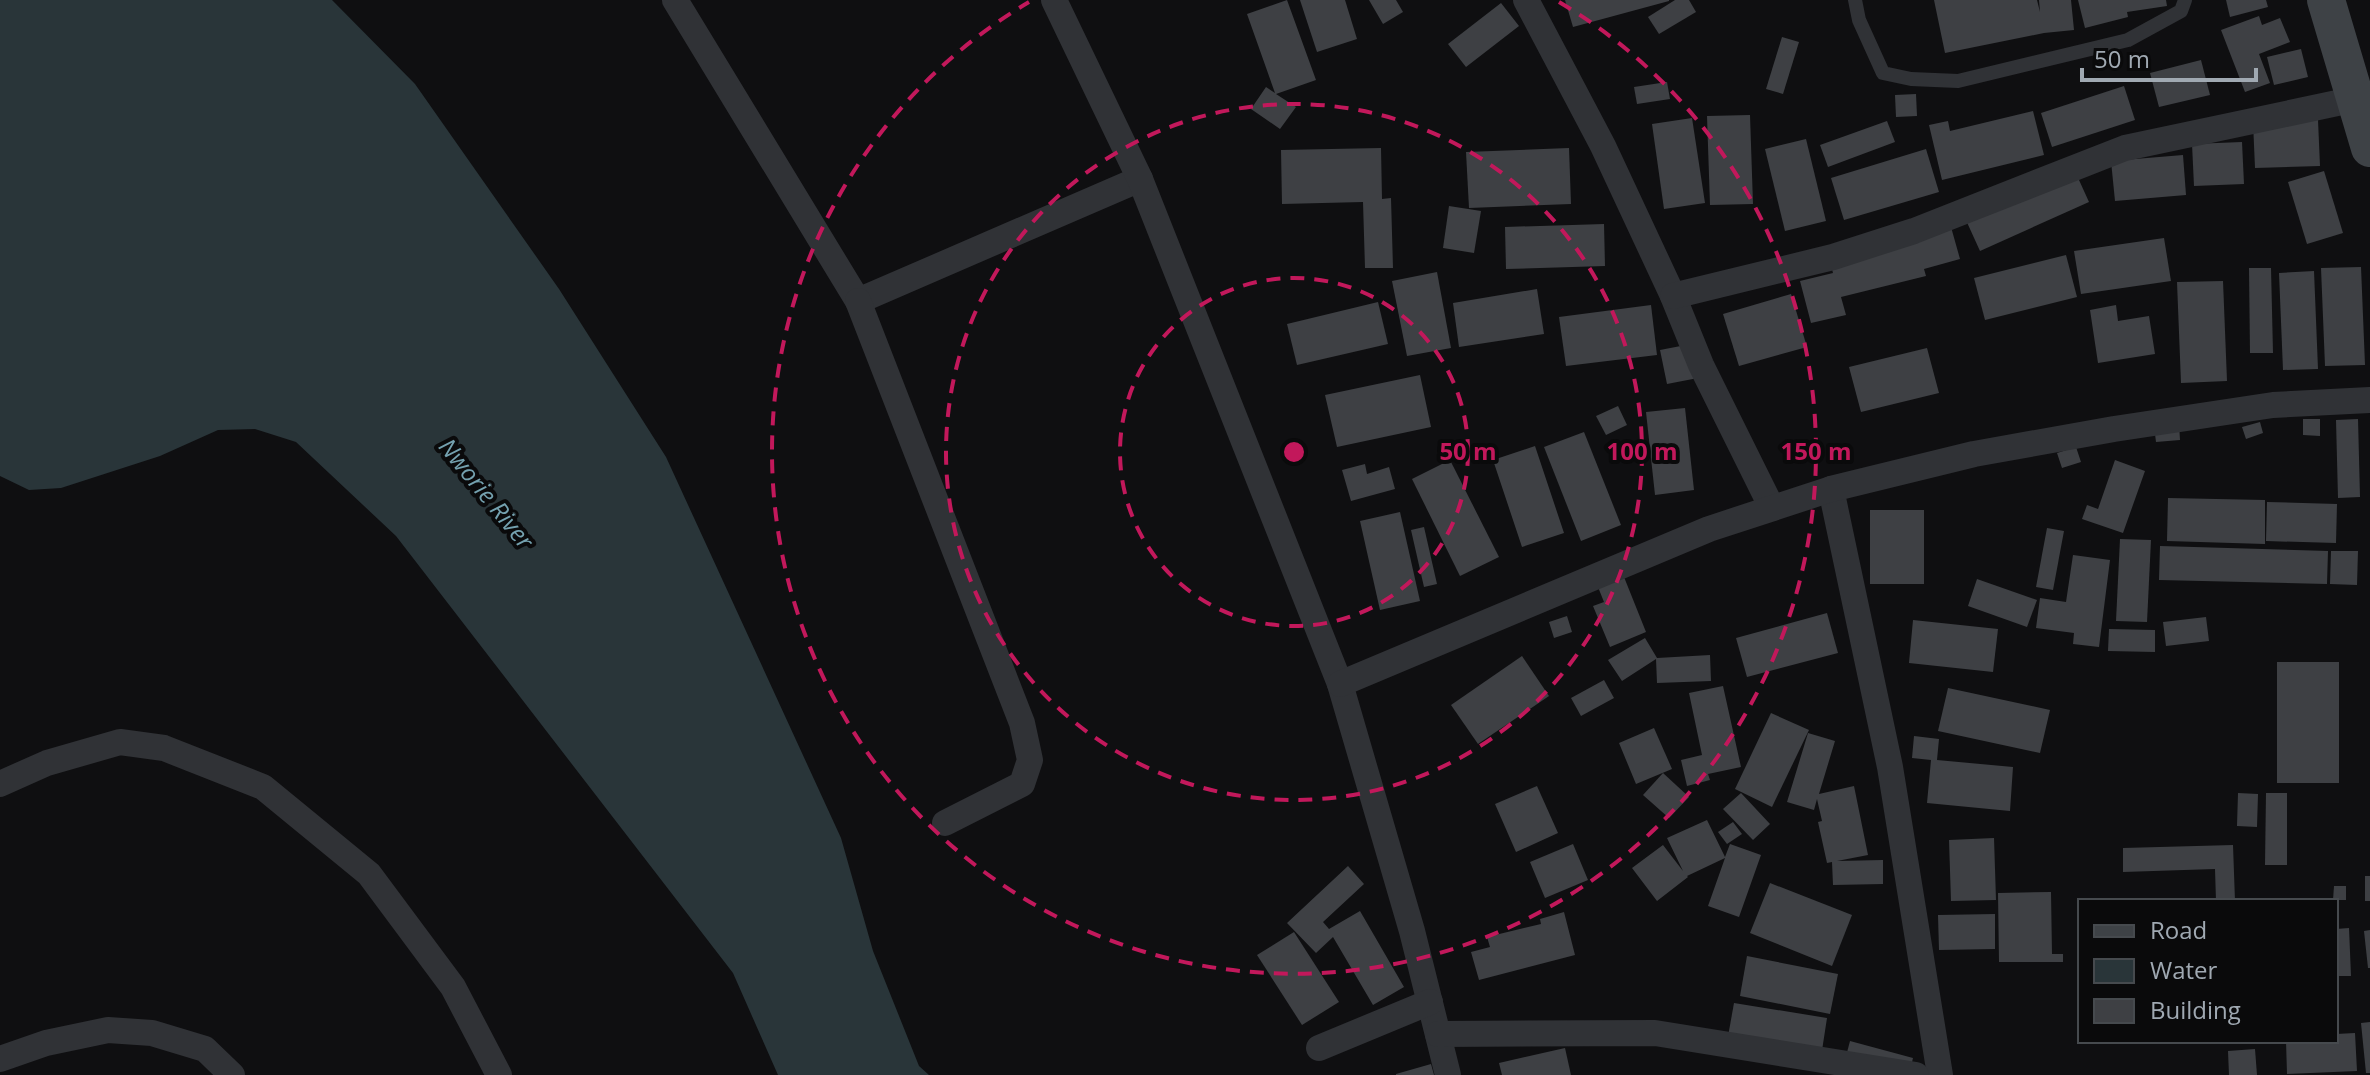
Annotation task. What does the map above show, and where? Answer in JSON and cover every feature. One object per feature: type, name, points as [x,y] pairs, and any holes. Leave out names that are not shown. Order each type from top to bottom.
[{"type":"main road","points":[[2326,0],[2370,148]]},
{"type":"street","points":[[675,0],[858,301],[1022,723],[1030,760],[1022,784],[945,823]]},
{"type":"street","points":[[1054,0],[1140,179],[1340,684],[1448,1075]]},
{"type":"street","points":[[1526,0],[1603,146],[1673,296],[1701,365],[1772,508]]},
{"type":"street","points":[[1673,296],[1833,257],[1900,235],[2125,148],[2356,99]]},
{"type":"street","points":[[858,301],[1140,179]]},
{"type":"street","points":[[1340,684],[1709,529],[1831,489],[1974,454],[2114,429],[2273,405],[2370,400]]},
{"type":"street","points":[[1831,489],[1890,767],[1940,1075]]},
{"type":"street","points":[[0,784],[47,763],[120,742],[164,748],[263,787],[369,874],[453,987],[499,1075]]},
{"type":"street","points":[[1319,1048],[1430,1002]]},
{"type":"street","points":[[0,1059],[46,1043],[108,1030],[152,1033],[205,1049],[232,1075]]},
{"type":"street","points":[[1438,1034],[1655,1033],[1916,1075]]},
{"type":"lane","points":[[1855,0],[1859,20],[1883,73],[1911,79],[1958,81],[2128,40],[2181,11],[2185,0]]},
{"type":"water","name":"Nworie River","points":[[0,0],[332,0],[415,84],[559,289],[666,457],[841,838],[873,951],[919,1066],[929,1075],[778,1075],[733,973],[396,536],[296,442],[255,429],[218,430],[160,456],[61,488],[29,490],[0,476]]},
{"type":"building","points":[[1287,0],[1316,80],[1276,94],[1296,107],[1280,129],[1251,109],[1266,87],[1275,93],[1247,14]]},
{"type":"building","points":[[1300,0],[1345,0],[1357,39],[1317,52]]},
{"type":"building","points":[[1369,0],[1396,0],[1403,12],[1383,24]]},
{"type":"building","points":[[1565,0],[1669,0],[1669,1],[1573,27]]},
{"type":"building","points":[[1675,0],[1689,0],[1696,12],[1659,34],[1648,17]]},
{"type":"building","points":[[1934,0],[2037,0],[2040,12],[2039,0],[2071,0],[2074,30],[1945,53]]},
{"type":"building","points":[[2078,0],[2166,0],[2167,6],[2127,12],[2128,17],[2085,28]]},
{"type":"building","points":[[2226,0],[2266,0],[2268,7],[2230,17]]},
{"type":"building","points":[[1501,3],[1519,26],[1466,67],[1448,44]]},
{"type":"building","points":[[2259,16],[2262,25],[2280,18],[2290,42],[2259,54],[2270,83],[2245,92],[2221,30]]},
{"type":"building","points":[[1782,37],[1799,42],[1783,94],[1766,89]]},
{"type":"building","points":[[2301,49],[2308,77],[2274,85],[2267,57]]},
{"type":"building","points":[[2201,60],[2210,95],[2159,107],[2150,73]]},
{"type":"building","points":[[1667,82],[1670,99],[1637,104],[1634,87]]},
{"type":"building","points":[[2124,86],[2135,120],[2052,147],[2041,113]]},
{"type":"building","points":[[1916,94],[1917,116],[1896,117],[1895,95]]},
{"type":"building","points":[[2033,111],[2044,155],[1942,180],[1929,125],[1948,121],[1950,131]]},
{"type":"building","points":[[1750,115],[1753,204],[1710,205],[1707,116]]},
{"type":"building","points":[[1692,118],[1705,203],[1664,209],[1652,124]]},
{"type":"building","points":[[2318,120],[2320,166],[2255,168],[2253,122]]},
{"type":"building","points":[[1887,121],[1895,142],[1828,167],[1820,145]]},
{"type":"building","points":[[1806,139],[1826,221],[1785,231],[1765,149]]},
{"type":"building","points":[[2242,142],[2244,184],[2194,186],[2192,144]]},
{"type":"building","points":[[1381,148],[1382,199],[1391,198],[1393,268],[1365,268],[1363,202],[1282,204],[1281,150]]},
{"type":"building","points":[[1569,148],[1571,204],[1469,208],[1466,152]]},
{"type":"building","points":[[1926,149],[1939,192],[1844,220],[1831,178]]},
{"type":"building","points":[[2183,155],[2186,195],[2115,201],[2111,161]]},
{"type":"building","points":[[2074,169],[2089,202],[1980,251],[1965,218]]},
{"type":"building","points":[[2324,171],[2343,233],[2307,244],[2288,182]]},
{"type":"building","points":[[1449,206],[1481,211],[1474,253],[1443,248]]},
{"type":"building","points":[[1604,224],[1605,266],[1506,269],[1505,227]]},
{"type":"building","points":[[1951,227],[1960,259],[1924,269],[1926,276],[1841,297],[1846,315],[1811,323],[1800,281],[1833,273],[1829,258]]},
{"type":"building","points":[[2164,238],[2171,281],[2081,294],[2074,251]]},
{"type":"building","points":[[2066,255],[2077,297],[1985,320],[1974,278]]},
{"type":"building","points":[[2361,267],[2365,365],[2325,366],[2321,268]]},
{"type":"building","points":[[2249,268],[2271,268],[2273,353],[2250,353]]},
{"type":"building","points":[[2314,271],[2318,369],[2283,370],[2279,273]]},
{"type":"building","points":[[1437,272],[1451,348],[1407,356],[1392,281]]},
{"type":"building","points":[[2223,281],[2227,381],[2181,383],[2177,282]]},
{"type":"building","points":[[1537,289],[1544,334],[1459,347],[1453,303]]},
{"type":"building","points":[[1791,294],[1807,347],[1739,366],[1723,314]]},
{"type":"building","points":[[1378,302],[1388,344],[1297,365],[1287,324]]},
{"type":"building","points":[[1651,305],[1657,355],[1566,366],[1559,317]]},
{"type":"building","points":[[2116,305],[2118,321],[2149,316],[2155,354],[2098,363],[2090,310]]},
{"type":"building","points":[[1691,344],[1698,378],[1667,384],[1660,350]]},
{"type":"building","points":[[1927,348],[1939,393],[1861,412],[1849,367]]},
{"type":"building","points":[[1420,375],[1431,427],[1337,447],[1325,395]]},
{"type":"building","points":[[1618,406],[1627,425],[1606,435],[1596,416]]},
{"type":"building","points":[[1685,408],[1694,490],[1655,495],[1646,412]]},
{"type":"building","points":[[2303,419],[2320,419],[2320,436],[2303,435]]},
{"type":"building","points":[[2358,419],[2360,497],[2338,498],[2336,420]]},
{"type":"building","points":[[2260,422],[2263,433],[2246,439],[2242,427]]},
{"type":"building","points":[[2179,423],[2180,440],[2156,442],[2154,426]]},
{"type":"building","points":[[1584,432],[1621,525],[1581,541],[1544,447]]},
{"type":"building","points":[[1535,446],[1564,533],[1522,547],[1493,460]]},
{"type":"building","points":[[2076,447],[2081,462],[2062,468],[2057,453]]},
{"type":"building","points":[[1450,460],[1499,557],[1460,576],[1412,479]]},
{"type":"building","points":[[2115,460],[2145,471],[2123,533],[2082,519],[2087,505],[2098,509]]},
{"type":"building","points":[[1365,464],[1367,474],[1389,467],[1395,489],[1351,501],[1342,470]]},
{"type":"building","points":[[2168,498],[2265,500],[2265,544],[2167,541]]},
{"type":"building","points":[[2267,502],[2337,504],[2336,543],[2266,541]]},
{"type":"building","points":[[1870,510],[1924,510],[1924,584],[1870,584]]},
{"type":"building","points":[[1400,512],[1420,601],[1380,610],[1360,521]]},
{"type":"building","points":[[1424,527],[1437,584],[1424,587],[1411,530]]},
{"type":"building","points":[[2047,528],[2064,531],[2053,590],[2036,587]]},
{"type":"building","points":[[2120,539],[2151,540],[2147,622],[2116,621]]},
{"type":"building","points":[[2160,546],[2328,551],[2327,584],[2159,580]]},
{"type":"building","points":[[2331,551],[2358,551],[2357,585],[2330,584]]},
{"type":"building","points":[[2073,555],[2110,560],[2099,647],[2073,644],[2074,633],[2036,628],[2040,598],[2066,602]]},
{"type":"building","points":[[1622,572],[1646,632],[1610,647],[1593,606],[1604,602],[1596,582]]},
{"type":"building","points":[[1977,579],[2037,600],[2027,627],[1968,606]]},
{"type":"building","points":[[1827,613],[1838,653],[1747,677],[1736,638]]},
{"type":"building","points":[[1567,616],[1572,632],[1554,638],[1549,622]]},
{"type":"building","points":[[2206,617],[2209,641],[2166,646],[2163,622]]},
{"type":"building","points":[[1913,620],[1998,629],[1993,672],[1909,663]]},
{"type":"building","points":[[2109,629],[2155,630],[2155,652],[2108,651]]},
{"type":"building","points":[[1645,638],[1657,658],[1710,655],[1711,681],[1657,683],[1656,659],[1622,681],[1608,660]]},
{"type":"building","points":[[1522,656],[1549,696],[1478,744],[1451,705]]},
{"type":"building","points":[[2277,662],[2339,662],[2339,783],[2277,783]]},
{"type":"building","points":[[1604,680],[1614,698],[1581,716],[1571,698]]},
{"type":"building","points":[[1723,686],[1741,767],[1708,774],[1710,780],[1687,786],[1681,760],[1702,755],[1689,693]]},
{"type":"building","points":[[1948,688],[2050,710],[2040,753],[1938,731]]},
{"type":"building","points":[[1771,713],[1809,730],[1772,807],[1735,789]]},
{"type":"building","points":[[1654,728],[1672,769],[1636,784],[1619,743]]},
{"type":"building","points":[[1808,733],[1835,741],[1819,794],[1854,786],[1868,855],[1837,861],[1883,860],[1883,884],[1833,885],[1832,862],[1827,863],[1818,822],[1822,821],[1817,799],[1814,810],[1787,802]]},
{"type":"building","points":[[1914,736],[1939,739],[1937,760],[2013,767],[2010,811],[1927,803],[1931,760],[1912,758]]},
{"type":"building","points":[[1663,773],[1689,797],[1669,818],[1643,795]]},
{"type":"building","points":[[1537,786],[1558,833],[1516,852],[1495,804]]},
{"type":"building","points":[[1741,793],[1770,824],[1753,840],[1723,809]]},
{"type":"building","points":[[2238,793],[2258,794],[2257,827],[2237,826]]},
{"type":"building","points":[[2266,793],[2287,793],[2287,865],[2265,865]]},
{"type":"building","points":[[1707,820],[1725,857],[1730,844],[1761,855],[1739,917],[1708,906],[1725,858],[1687,876],[1657,901],[1632,868],[1663,845],[1683,871],[1667,838]]},
{"type":"building","points":[[1733,822],[1742,834],[1727,844],[1718,832]]},
{"type":"building","points":[[1994,838],[1996,900],[1951,901],[1949,840]]},
{"type":"building","points":[[1573,844],[1588,880],[1545,898],[1530,862]]},
{"type":"building","points":[[2233,845],[2235,899],[2216,899],[2215,869],[2123,872],[2123,848]]},
{"type":"building","points":[[1348,866],[1364,884],[1323,922],[1329,929],[1360,911],[1404,987],[1373,1005],[1333,937],[1316,953],[1287,923]]},
{"type":"building","points":[[2365,876],[2370,876],[2370,901],[2365,901]]},
{"type":"building","points":[[1770,883],[1852,915],[1832,966],[1750,933]]},
{"type":"building","points":[[2334,886],[2346,886],[2346,900],[2333,899]]},
{"type":"building","points":[[2051,892],[2052,954],[2063,954],[2063,962],[1999,962],[1998,893]]},
{"type":"building","points":[[1564,912],[1575,955],[1479,980],[1471,952],[1490,947],[1487,937],[1541,924],[1540,919]]},
{"type":"building","points":[[1995,914],[1995,949],[1939,950],[1938,915]]},
{"type":"building","points":[[2349,928],[2351,976],[2338,976],[2338,929]]},
{"type":"building","points":[[2370,930],[2370,968],[2368,968],[2364,931]]},
{"type":"building","points":[[1294,932],[1339,1002],[1302,1025],[1257,955]]},
{"type":"building","points":[[1747,956],[1838,974],[1830,1014],[1740,996]]},
{"type":"building","points":[[1734,1003],[1827,1018],[1821,1057],[1727,1042]]},
{"type":"building","points":[[2370,1022],[2370,1073],[2366,1073],[2361,1023]]},
{"type":"building","points":[[2355,1033],[2357,1071],[2287,1074],[2286,1043],[2338,1043],[2338,1034]]},
{"type":"building","points":[[1850,1041],[1913,1058],[1909,1075],[1845,1060]]},
{"type":"building","points":[[1565,1048],[1571,1075],[1502,1075],[1499,1063]]},
{"type":"building","points":[[2255,1049],[2257,1075],[2229,1075],[2228,1051]]},
{"type":"building","points":[[1431,1064],[1434,1075],[1396,1075],[1396,1074]]}]
